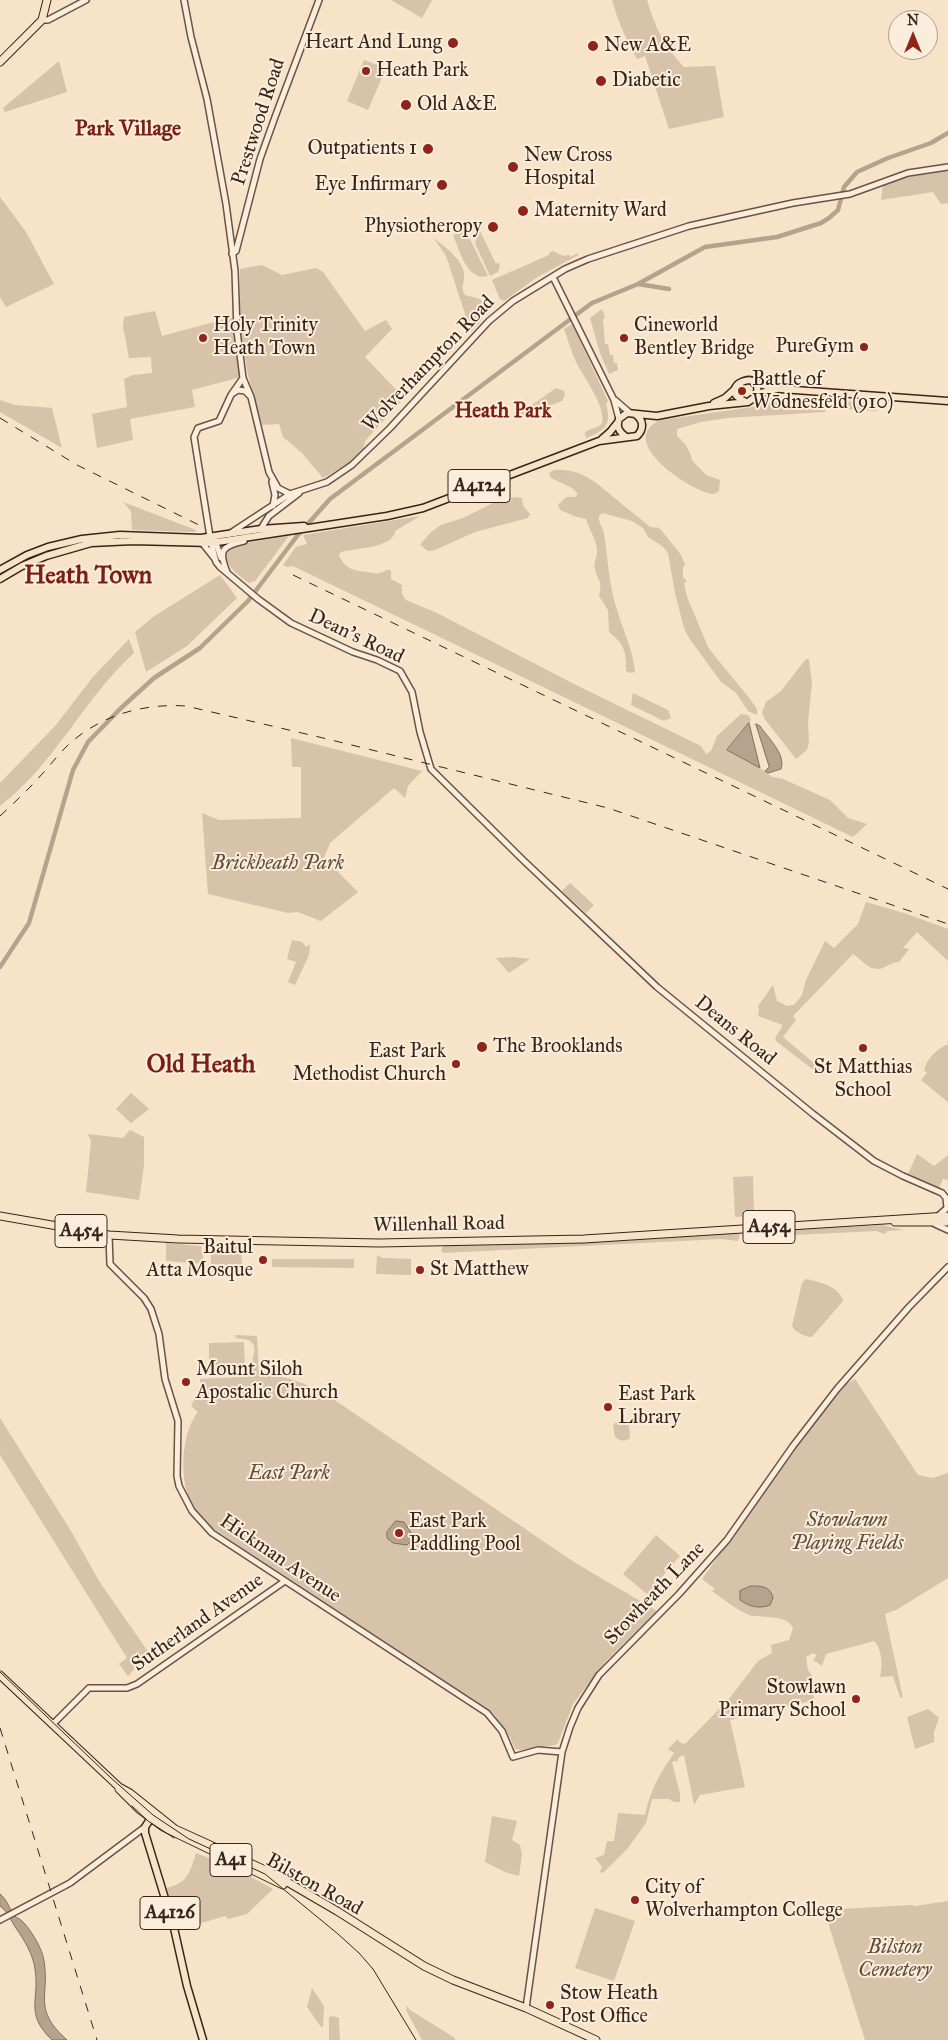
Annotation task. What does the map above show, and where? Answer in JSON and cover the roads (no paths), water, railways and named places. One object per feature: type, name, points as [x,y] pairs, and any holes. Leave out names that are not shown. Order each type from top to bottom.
[{"type":"highway","points":[[0,62],[42,20],[47,0]]},
{"type":"highway","name":"Willenhall Road","points":[[0,1216],[108,1235],[178,1239],[354,1242],[584,1239],[880,1221],[935,1220],[948,1222]]},
{"type":"highway","name":"Willenhall Road","points":[[935,1220],[948,1216]]},
{"type":"highway","name":"Bilston Road","points":[[0,1675],[118,1787],[130,1793],[152,1816],[181,1837],[287,1886],[439,1974],[535,2011],[596,2040]]},
{"type":"main road","points":[[709,406],[725,398],[742,381],[749,380],[754,383],[781,389],[948,401]]},
{"type":"main road","points":[[754,383],[757,388],[756,396]]},
{"type":"main road","points":[[736,388],[737,396],[744,402]]},
{"type":"main road","points":[[657,416],[642,427],[637,436],[626,437],[619,431],[619,420],[624,414],[633,413],[657,416],[709,406],[751,401],[756,396],[768,391],[781,389]]},
{"type":"main road","points":[[633,413],[641,419],[642,427]]},
{"type":"main road","name":"A4124","points":[[600,440],[610,432],[619,420]]},
{"type":"main road","name":"A4124","points":[[0,579],[22,566],[56,552],[106,539],[204,544],[227,535],[261,529],[280,530],[318,526],[387,516],[423,508],[600,440],[626,437]]},
{"type":"main road","name":"A4124","points":[[0,570],[48,547],[82,539],[212,541],[251,538],[280,530]]},
{"type":"main road","points":[[145,1827],[152,1816]]},
{"type":"main road","name":"A4126","points":[[145,1827],[149,1848],[174,1928],[187,1986],[203,2040]]},
{"type":"street","points":[[42,20],[48,20],[86,0]]},
{"type":"street","points":[[184,0],[191,37],[207,99],[231,240],[236,287],[237,331],[243,378],[251,397],[262,451],[272,479],[278,488],[290,494]]},
{"type":"street","name":"Prestwood Road","points":[[232,254],[235,253],[284,88],[319,0]]},
{"type":"street","name":"Wolverhampton Road","points":[[251,538],[261,529],[270,513],[288,500],[327,482],[352,465],[390,428],[489,321],[513,301],[553,276],[588,259],[689,226],[794,203],[842,196],[908,172],[948,166]]},
{"type":"street","points":[[231,240],[234,242],[239,240]]},
{"type":"street","points":[[553,276],[614,400],[619,420]]},
{"type":"street","points":[[216,562],[194,437],[198,428],[219,421],[231,395],[243,378]]},
{"type":"street","points":[[231,395],[238,390],[251,397]]},
{"type":"street","points":[[614,400],[633,413]]},
{"type":"street","points":[[252,517],[270,513],[274,504],[272,479]]},
{"type":"street","name":"Wolverhampton Road","points":[[227,535],[244,522],[290,494],[304,491]]},
{"type":"street","points":[[243,532],[244,522]]},
{"type":"street","points":[[224,565],[223,549],[227,545],[251,538]]},
{"type":"street","points":[[212,541],[227,572]]},
{"type":"street","points":[[204,544],[216,562],[227,572]]},
{"type":"street","name":"Dean's Road","points":[[227,572],[257,599],[291,623],[353,652],[378,660],[400,671],[412,692],[420,732],[431,769],[522,859]]},
{"type":"street","name":"Deans Road","points":[[522,859],[657,987],[813,1114],[874,1160],[903,1176],[942,1193],[947,1199]]},
{"type":"street","points":[[947,1199],[947,1208],[935,1220],[948,1230]]},
{"type":"street","name":"Hickman Avenue","points":[[108,1235],[108,1261],[144,1298],[156,1322],[165,1379],[178,1421],[177,1476],[183,1496],[192,1511],[212,1534],[487,1713],[502,1731],[513,1756],[538,1750],[562,1752]]},
{"type":"street","name":"Stowheath Lane","points":[[526,2008],[562,1752],[575,1714],[586,1693],[599,1675],[680,1594],[727,1540],[793,1446],[837,1390],[909,1307],[948,1267]]},
{"type":"street","name":"Sutherland Avenue","points":[[53,1724],[89,1688],[127,1688],[137,1684],[285,1581]]},
{"type":"street","points":[[0,1920],[71,1882],[145,1827]]},
{"type":"waterway","points":[[0,967],[29,923],[73,770],[88,742],[154,678],[200,648],[248,601],[297,536],[330,499],[592,303],[638,284],[705,247],[777,237],[821,223],[838,210],[844,187],[857,172],[888,158],[931,143],[948,133]]},
{"type":"waterway","points":[[638,284],[669,289]]},
{"type":"tram line","points":[[0,1672],[111,1778],[153,1815],[189,1839],[265,1874],[338,1934],[373,1969],[416,2040]]},
{"type":"tram line","points":[[132,1806],[148,1821],[174,1838]]},
{"type":"railway","points":[[0,418],[77,465],[201,526]]},
{"type":"railway","points":[[293,575],[948,889]]},
{"type":"railway","points":[[0,816],[33,784],[66,747],[92,727],[137,709],[186,706],[608,808],[948,924]]},
{"type":"railway","points":[[0,1728],[97,2040]]},
{"type":"place","name":"Heart And Lung","points":[[453,43]]},
{"type":"place","name":"New A&E","points":[[593,46]]},
{"type":"place","name":"Heath Park","points":[[366,71]]},
{"type":"place","name":"Diabetic","points":[[601,81]]},
{"type":"place","name":"Old A&E","points":[[406,105]]},
{"type":"place","name":"Outpatients 1","points":[[428,149]]},
{"type":"place","name":"New Cross Hospital","points":[[513,167]]},
{"type":"place","name":"Eye Infirmary","points":[[442,185]]},
{"type":"place","name":"Maternity Ward","points":[[523,211]]},
{"type":"place","name":"Physiotheropy","points":[[493,227]]},
{"type":"place","name":"Holy Trinity Heath Town","points":[[203,338]]},
{"type":"place","name":"Cineworld Bentley Bridge","points":[[624,338]]},
{"type":"place","name":"PureGym","points":[[864,347]]},
{"type":"place","name":"Battle of Wōdnesfeld (910)","points":[[742,391]]},
{"type":"place","name":"The Brooklands","points":[[482,1047]]},
{"type":"place","name":"St Matthias School","points":[[863,1048]]},
{"type":"place","name":"East Park Methodist Church","points":[[456,1064]]},
{"type":"place","name":"Baitul Atta Mosque","points":[[263,1260]]},
{"type":"place","name":"St Matthew","points":[[420,1270]]},
{"type":"place","name":"Mount Siloh Apostalic Church","points":[[186,1382]]},
{"type":"place","name":"East Park Library","points":[[608,1407]]},
{"type":"place","name":"East Park Paddling Pool","points":[[399,1533]]},
{"type":"place","name":"Stowlawn Primary School","points":[[856,1699]]},
{"type":"place","name":"City of Wolverhampton College","points":[[635,1900]]},
{"type":"place","name":"Stow Heath Post Office","points":[[550,2005]]},
{"type":"district","name":"Park Village","points":[[128,130]]},
{"type":"district","name":"Heath Park","points":[[503,412]]},
{"type":"district","name":"Heath Town","points":[[88,577]]},
{"type":"district","name":"Old Heath","points":[[201,1066]]},
{"type":"park label","name":"Brickheath Park","points":[[278,864]]},
{"type":"park label","name":"East Park","points":[[289,1474]]},
{"type":"park label","name":"Stowlawn Playing Fields","points":[[847,1532]]},
{"type":"park label","name":"Bilston Cemetery","points":[[895,1960]]}]
